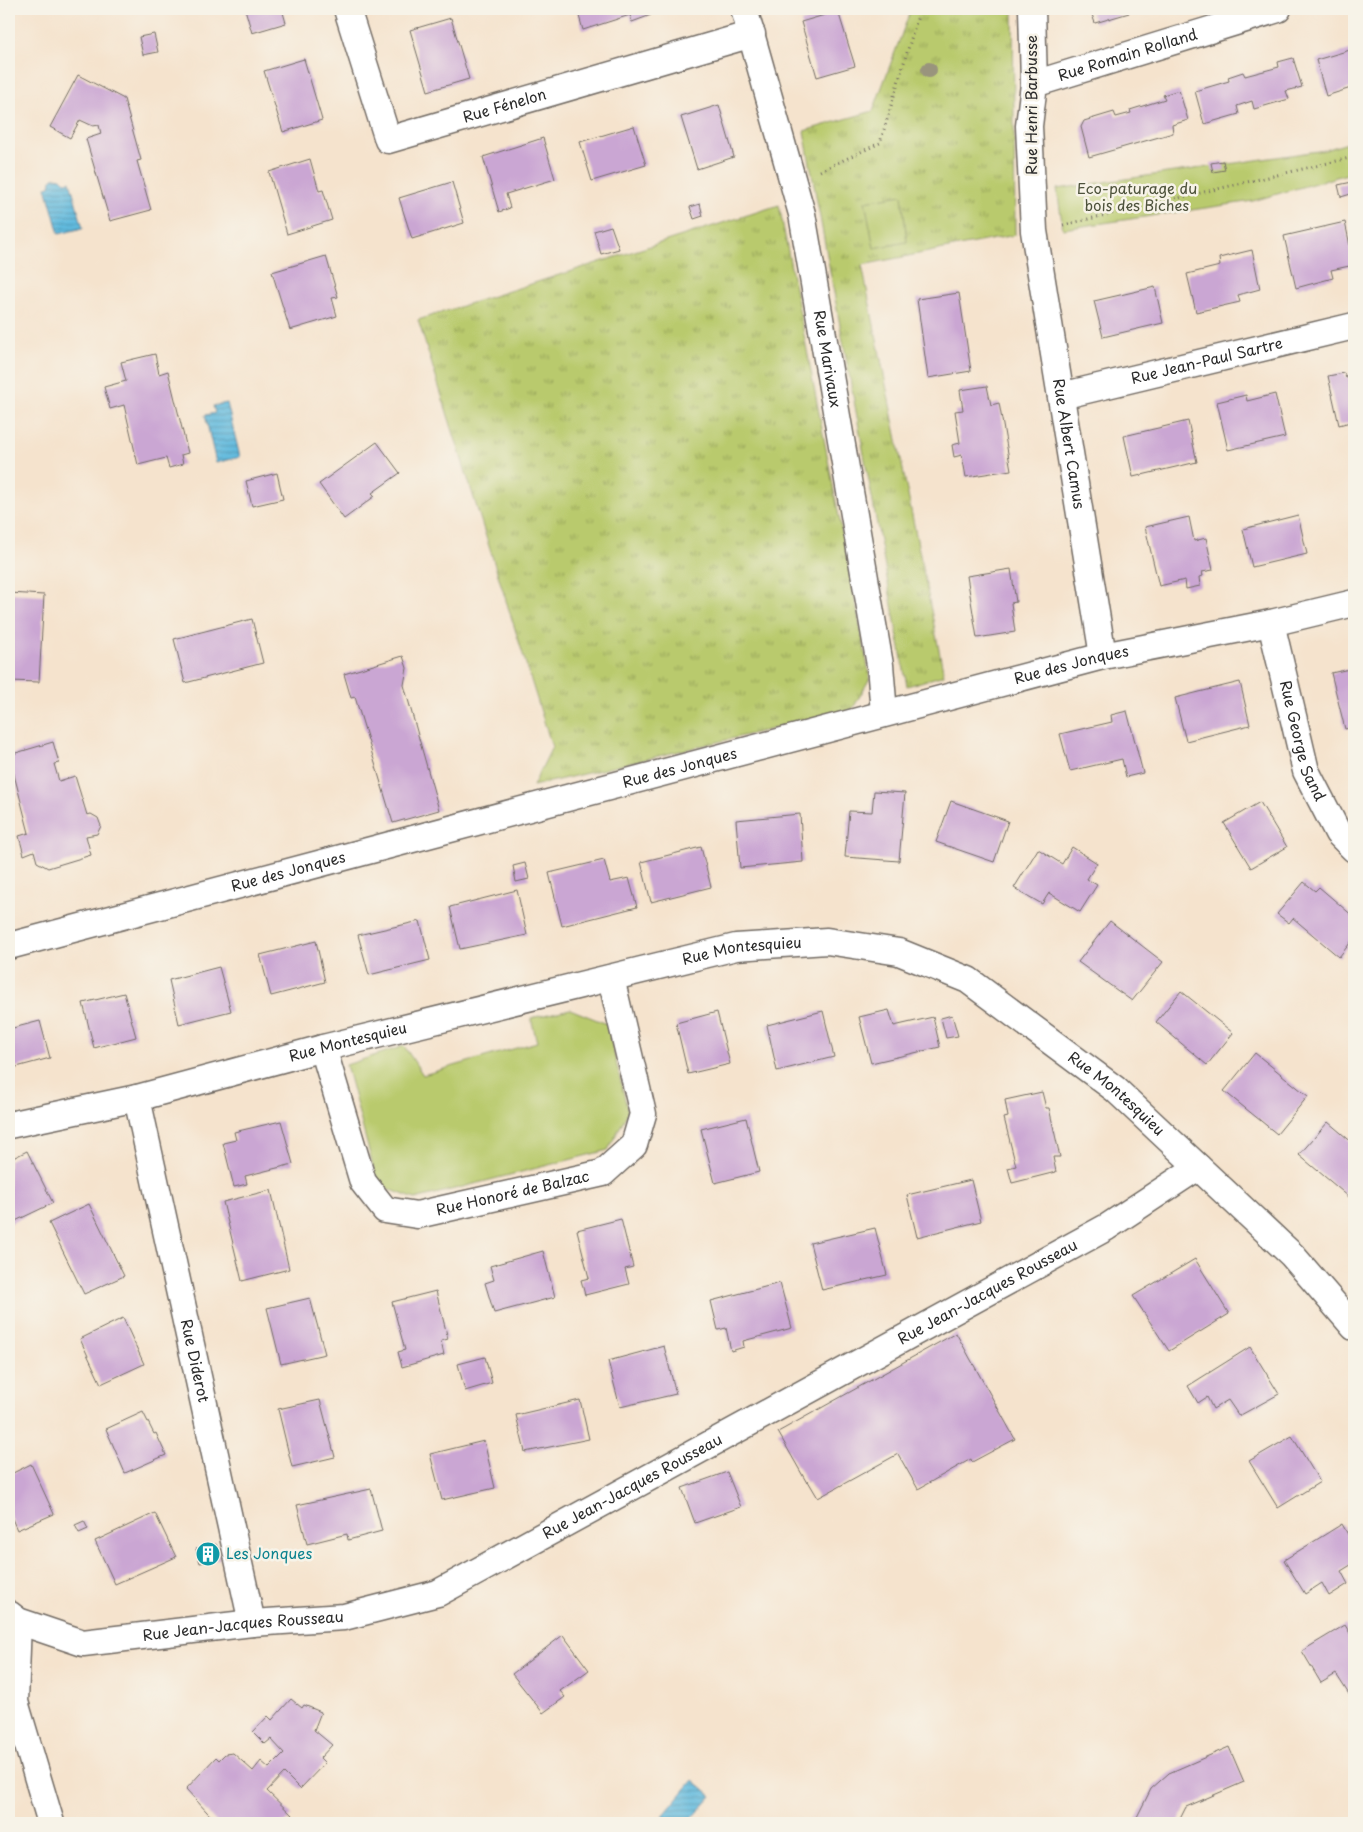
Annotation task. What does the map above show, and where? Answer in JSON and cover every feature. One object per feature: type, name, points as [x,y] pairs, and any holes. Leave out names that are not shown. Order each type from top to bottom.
[{"type":"street","name":"Rue Fénelon","points":[[347,9],[388,140],[752,34]]},
{"type":"street","name":"Rue Marivaux","points":[[744,9],[802,214],[875,636],[884,714]]},
{"type":"street","name":"Rue Henri Barbusse","points":[[1032,9],[1034,84],[1029,126],[1034,231]]},
{"type":"street","name":"Rue Romain Rolland","points":[[1034,84],[1278,9]]},
{"type":"street","name":"Rue Albert Camus","points":[[1034,231],[1103,656]]},
{"type":"street","name":"Rue Jean-Paul Sartre","points":[[1061,396],[1354,326]]},
{"type":"street","name":"Rue des Jonques","points":[[9,946],[1103,656],[1271,623],[1354,603]]},
{"type":"street","name":"Rue George Sand","points":[[1271,623],[1306,771],[1338,833],[1354,849]]},
{"type":"street","name":"Rue Montesquieu","points":[[9,1124],[138,1098],[323,1048],[736,947],[827,941],[899,952],[968,980],[1115,1089],[1292,1255],[1354,1327]]},
{"type":"street","name":"Rue Honoré de Balzac","points":[[323,1048],[363,1182],[384,1210],[417,1215],[602,1173],[634,1145],[643,1114],[611,978]]},
{"type":"street","name":"Rue Diderot","points":[[138,1098],[252,1623]]},
{"type":"street","name":"Rue Jean-Jacques Rousseau","points":[[13,1617],[83,1643],[252,1623],[344,1617],[438,1593],[1107,1226],[1198,1167]]},
{"type":"street","points":[[13,1617],[12,1703],[51,1823]]},
{"type":"path","points":[[792,184],[880,143],[920,9]]},
{"type":"path","points":[[1034,231],[1354,157]]},
{"type":"green space","points":[[911,9],[1013,9],[1015,235],[862,265],[944,675],[907,686],[804,131],[873,111]]},
{"type":"green space","name":"Eco-paturage du bois des Biches","points":[[1354,141],[1354,172],[1253,201],[1063,229],[1057,189],[1325,150]]},
{"type":"green space","points":[[902,195],[907,242],[874,248],[865,201]]},
{"type":"green space","points":[[779,205],[870,678],[852,710],[533,786],[552,747],[418,320]]},
{"type":"green space","points":[[570,1009],[607,1024],[628,1112],[608,1150],[415,1199],[378,1185],[346,1065],[404,1046],[423,1075],[537,1042],[531,1018]]},
{"type":"water","points":[[55,177],[61,178],[65,182],[70,181],[83,228],[59,234],[46,187],[50,186],[51,180]]},
{"type":"water","points":[[227,403],[240,457],[216,463],[205,415],[215,413],[213,406]]},
{"type":"water","points":[[693,1780],[712,1796],[688,1823],[668,1823],[662,1817]]},
{"type":"building","points":[[245,9],[282,9],[286,23],[252,33]]},
{"type":"building","points":[[577,9],[649,9],[651,15],[632,22],[630,15],[583,30]]},
{"type":"building","points":[[1090,9],[1128,9],[1129,13],[1095,23]]},
{"type":"building","points":[[838,11],[855,66],[817,77],[801,22]]},
{"type":"building","points":[[451,18],[469,79],[428,91],[410,30]]},
{"type":"building","points":[[154,34],[158,52],[143,55],[139,37]]},
{"type":"building","points":[[1350,50],[1351,55],[1354,55],[1354,87],[1326,96],[1316,60]]},
{"type":"building","points":[[1293,58],[1302,87],[1286,91],[1289,99],[1254,109],[1252,101],[1237,106],[1239,114],[1204,124],[1195,91],[1229,81],[1228,77],[1243,72],[1245,76],[1279,67],[1278,62]]},
{"type":"building","points":[[304,59],[322,120],[283,132],[264,71]]},
{"type":"building","points":[[78,75],[124,99],[141,160],[137,161],[151,210],[110,221],[86,139],[101,134],[99,125],[93,126],[80,120],[70,138],[50,127]]},
{"type":"building","points":[[1179,90],[1188,120],[1172,125],[1173,133],[1089,157],[1081,127],[1084,121],[1114,112],[1116,117],[1131,113],[1130,110],[1165,99],[1163,95]]},
{"type":"building","points":[[719,105],[734,157],[697,169],[681,117]]},
{"type":"building","points":[[634,126],[646,165],[592,181],[580,142]]},
{"type":"building","points":[[543,138],[555,179],[506,194],[510,208],[499,212],[483,157]]},
{"type":"building","points":[[310,159],[319,191],[323,190],[332,220],[287,234],[269,172]]},
{"type":"building","points":[[1223,161],[1225,170],[1213,172],[1211,163]]},
{"type":"building","points":[[452,182],[464,223],[412,239],[399,198]]},
{"type":"building","points":[[1352,182],[1354,193],[1341,197],[1338,185]]},
{"type":"building","points":[[700,204],[703,216],[694,219],[690,207]]},
{"type":"building","points":[[1345,222],[1354,265],[1331,270],[1333,278],[1296,288],[1284,236]]},
{"type":"building","points":[[611,226],[619,249],[601,254],[594,231]]},
{"type":"building","points":[[1252,250],[1260,289],[1238,295],[1240,302],[1196,312],[1187,274],[1220,266],[1219,258]]},
{"type":"building","points":[[326,256],[338,297],[332,298],[337,316],[290,330],[272,272]]},
{"type":"building","points":[[1155,287],[1163,323],[1103,337],[1094,301]]},
{"type":"building","points":[[959,293],[971,371],[928,378],[917,299]]},
{"type":"building","points":[[155,354],[159,374],[168,371],[188,453],[181,455],[183,464],[169,468],[166,458],[138,465],[124,405],[110,409],[104,387],[126,381],[121,362]]},
{"type":"building","points":[[1344,373],[1346,378],[1354,375],[1354,421],[1339,425],[1328,376]]},
{"type":"building","points":[[987,386],[991,405],[999,403],[1011,470],[966,477],[962,455],[954,457],[952,445],[960,443],[955,411],[963,410],[960,390]]},
{"type":"building","points":[[1275,394],[1285,437],[1228,450],[1217,402],[1246,395],[1247,401]]},
{"type":"building","points":[[1188,421],[1197,462],[1133,477],[1124,436]]},
{"type":"building","points":[[377,442],[400,473],[372,493],[375,496],[344,519],[319,484]]},
{"type":"building","points":[[277,473],[283,499],[252,506],[246,481]]},
{"type":"building","points":[[1298,515],[1307,554],[1252,567],[1243,529]]},
{"type":"building","points":[[1189,517],[1194,541],[1206,538],[1213,570],[1202,572],[1203,576],[1199,577],[1200,586],[1186,589],[1185,580],[1159,586],[1145,527]]},
{"type":"building","points":[[1011,569],[1016,602],[1011,603],[1015,632],[977,638],[967,576]]},
{"type":"building","points":[[9,593],[44,595],[39,682],[9,681]]},
{"type":"building","points":[[252,619],[263,663],[185,683],[174,639]]},
{"type":"building","points":[[403,656],[407,668],[404,685],[439,810],[393,823],[355,697],[351,698],[344,674]]},
{"type":"building","points":[[1354,668],[1354,727],[1345,729],[1331,673]]},
{"type":"building","points":[[1240,682],[1250,725],[1186,741],[1175,698]]},
{"type":"building","points":[[1127,711],[1143,773],[1126,777],[1122,759],[1070,771],[1060,734],[1112,722],[1111,715]]},
{"type":"building","points":[[53,742],[59,763],[54,764],[59,781],[75,776],[87,815],[91,814],[98,818],[101,826],[97,834],[86,836],[91,855],[48,868],[37,862],[34,851],[24,855],[19,836],[29,833],[9,755]]},
{"type":"building","points":[[874,791],[905,793],[899,861],[845,857],[849,811],[872,812]]},
{"type":"building","points":[[951,801],[1008,821],[994,862],[936,842]]},
{"type":"building","points":[[1260,802],[1287,847],[1251,868],[1224,823]]},
{"type":"building","points":[[800,814],[803,862],[740,868],[736,820]]},
{"type":"building","points":[[701,847],[711,887],[651,902],[641,862]]},
{"type":"building","points":[[1072,847],[1097,863],[1087,879],[1097,885],[1080,912],[1049,893],[1042,904],[1014,888],[1038,849],[1062,864]]},
{"type":"building","points":[[604,860],[610,882],[629,878],[637,907],[562,926],[549,873]]},
{"type":"building","points":[[525,863],[529,879],[516,882],[513,866]]},
{"type":"building","points":[[1304,882],[1315,891],[1319,887],[1354,917],[1354,938],[1339,957],[1293,918],[1289,923],[1277,914]]},
{"type":"building","points":[[517,890],[527,935],[460,949],[450,907]]},
{"type":"building","points":[[420,921],[430,960],[369,975],[358,935]]},
{"type":"building","points":[[1110,921],[1163,962],[1132,1001],[1078,962]]},
{"type":"building","points":[[316,941],[325,982],[271,996],[260,955]]},
{"type":"building","points":[[219,967],[231,1011],[179,1024],[169,980]]},
{"type":"building","points":[[1181,991],[1233,1033],[1207,1065],[1156,1022]]},
{"type":"building","points":[[124,993],[136,1037],[94,1048],[83,1003]]},
{"type":"building","points":[[889,1010],[894,1026],[933,1017],[940,1047],[871,1063],[859,1017]]},
{"type":"building","points":[[823,1011],[834,1057],[777,1071],[767,1025]]},
{"type":"building","points":[[717,1012],[730,1064],[688,1074],[676,1023]]},
{"type":"building","points":[[952,1015],[958,1036],[946,1038],[941,1018]]},
{"type":"building","points":[[40,1021],[50,1058],[9,1069],[9,1029]]},
{"type":"building","points":[[1255,1053],[1308,1096],[1277,1134],[1224,1091]]},
{"type":"building","points":[[1042,1092],[1046,1108],[1049,1108],[1060,1157],[1053,1157],[1056,1172],[1012,1183],[1008,1168],[1016,1166],[1004,1118],[1008,1117],[1005,1100]]},
{"type":"building","points":[[746,1118],[759,1172],[715,1183],[701,1129]]},
{"type":"building","points":[[281,1121],[293,1164],[245,1176],[247,1184],[234,1187],[223,1143],[236,1140],[234,1132]]},
{"type":"building","points":[[1328,1122],[1354,1144],[1354,1191],[1349,1197],[1299,1155]]},
{"type":"building","points":[[27,1151],[53,1203],[9,1224],[9,1160]]},
{"type":"building","points":[[971,1180],[981,1221],[917,1237],[907,1195]]},
{"type":"building","points":[[271,1190],[289,1269],[242,1281],[223,1202]]},
{"type":"building","points":[[89,1204],[124,1276],[84,1294],[49,1223]]},
{"type":"building","points":[[621,1219],[633,1267],[625,1269],[629,1284],[585,1295],[581,1280],[589,1278],[577,1230]]},
{"type":"building","points":[[875,1228],[887,1275],[822,1290],[810,1243]]},
{"type":"building","points":[[543,1251],[555,1297],[494,1313],[485,1283],[494,1280],[490,1266]]},
{"type":"building","points":[[1195,1259],[1229,1314],[1169,1351],[1133,1296]]},
{"type":"building","points":[[780,1283],[792,1328],[743,1341],[744,1347],[731,1351],[726,1328],[718,1330],[711,1301]]},
{"type":"building","points":[[436,1291],[448,1339],[441,1341],[444,1355],[402,1367],[398,1352],[405,1350],[392,1302]]},
{"type":"building","points":[[310,1298],[325,1354],[281,1364],[267,1308]]},
{"type":"building","points":[[123,1318],[144,1364],[101,1384],[80,1339]]},
{"type":"building","points":[[956,1333],[1015,1439],[972,1462],[971,1459],[918,1489],[898,1454],[818,1498],[808,1481],[807,1483],[778,1432]]},
{"type":"building","points":[[664,1346],[676,1394],[620,1407],[608,1361]]},
{"type":"building","points":[[1250,1347],[1279,1394],[1239,1416],[1228,1400],[1213,1409],[1207,1397],[1198,1403],[1188,1386]]},
{"type":"building","points":[[485,1357],[492,1383],[465,1391],[458,1364]]},
{"type":"building","points":[[320,1400],[335,1457],[292,1467],[278,1409]]},
{"type":"building","points":[[580,1400],[589,1439],[525,1452],[516,1415]]},
{"type":"building","points":[[143,1412],[154,1434],[156,1433],[166,1455],[125,1473],[106,1429]]},
{"type":"building","points":[[1292,1436],[1320,1482],[1278,1508],[1249,1461]]},
{"type":"building","points":[[484,1441],[495,1488],[442,1500],[430,1454]]},
{"type":"building","points":[[31,1464],[54,1514],[17,1530],[9,1512],[9,1475]]},
{"type":"building","points":[[727,1472],[741,1507],[695,1523],[682,1488]]},
{"type":"building","points":[[371,1489],[382,1531],[348,1540],[347,1534],[307,1544],[297,1505]]},
{"type":"building","points":[[155,1513],[176,1557],[115,1584],[95,1541]]},
{"type":"building","points":[[84,1521],[88,1529],[79,1533],[75,1525]]},
{"type":"building","points":[[1342,1524],[1354,1545],[1354,1563],[1341,1571],[1348,1584],[1329,1596],[1322,1583],[1305,1594],[1284,1560]]},
{"type":"building","name":"Les Jonques","points":[[216,1544],[220,1559],[200,1563],[196,1549]]},
{"type":"building","points":[[1345,1625],[1354,1640],[1354,1702],[1336,1674],[1321,1683],[1302,1651]]},
{"type":"building","points":[[563,1635],[589,1670],[560,1691],[565,1697],[543,1713],[512,1674]]},
{"type":"building","points":[[291,1699],[302,1708],[304,1705],[321,1712],[314,1730],[332,1745],[320,1758],[325,1763],[300,1789],[284,1773],[267,1791],[292,1815],[285,1823],[217,1823],[186,1789],[216,1757],[219,1760],[225,1754],[233,1753],[253,1771],[261,1761],[269,1768],[284,1753],[271,1739],[265,1744],[253,1732],[268,1716],[272,1720]]},
{"type":"building","points":[[1229,1747],[1244,1782],[1186,1807],[1178,1823],[1134,1823],[1151,1789],[1169,1773]]},
{"type":"place","name":"Les Jonques","points":[[208,1554]]}]
